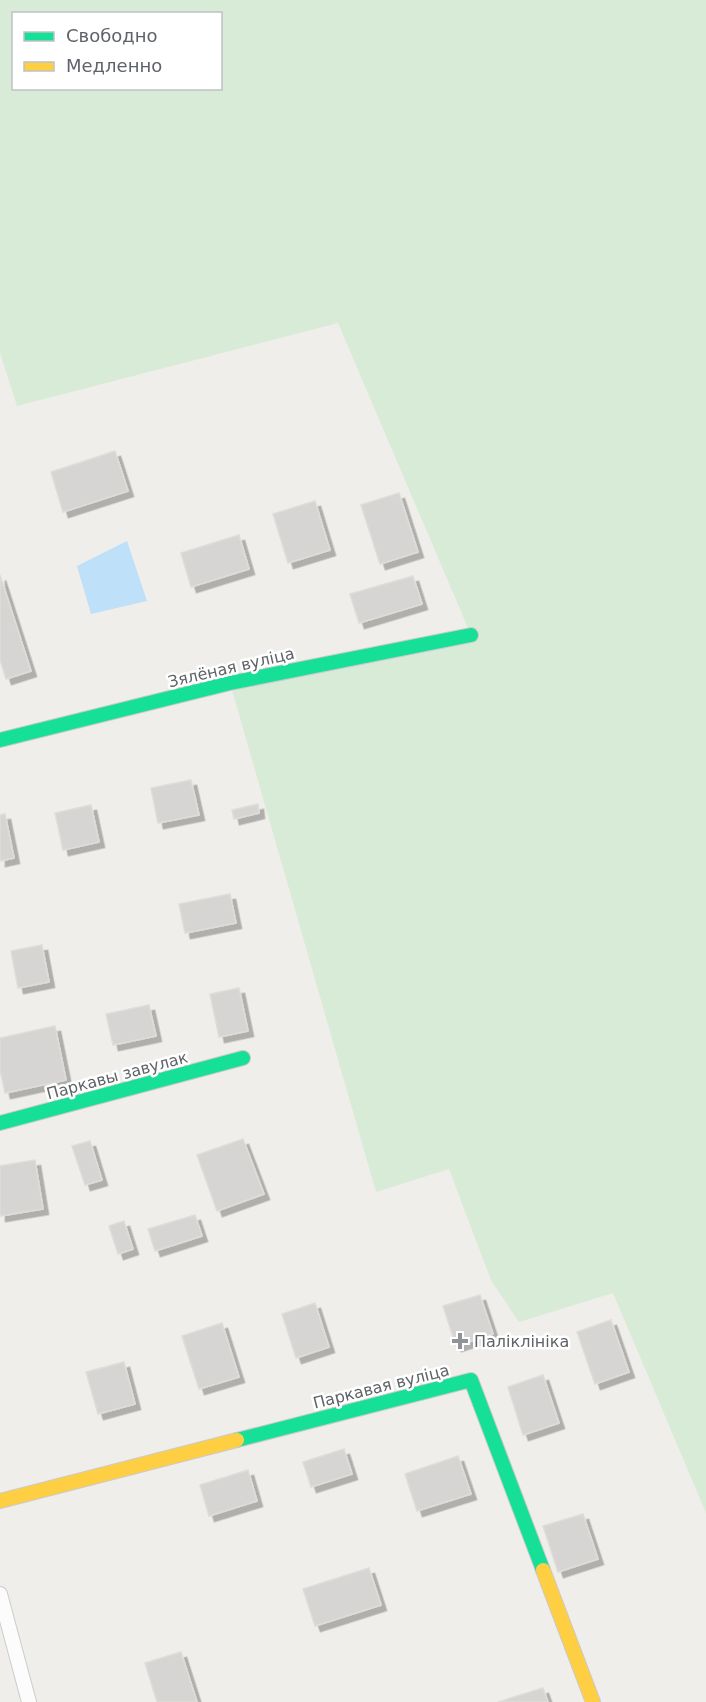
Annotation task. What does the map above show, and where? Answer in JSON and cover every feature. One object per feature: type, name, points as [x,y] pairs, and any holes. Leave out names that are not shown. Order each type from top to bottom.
[{"type":"street","name":"Зялёная вуліца","points":[[0,740],[230,683],[471,635]]},
{"type":"street","name":"Паркавы завулак","points":[[0,1123],[243,1058]]},
{"type":"street","name":"Паркавая вуліца","points":[[0,1501],[471,1380],[593,1702]]},
{"type":"lane","points":[[0,1594],[29,1702]]},
{"type":"green space","points":[[0,0],[706,0],[706,1513],[613,1293],[519,1322],[491,1280],[449,1169],[376,1192],[230,683],[471,635],[338,323],[17,406],[0,353]]},
{"type":"water","points":[[127,541],[147,601],[91,614],[77,566]]},
{"type":"building","points":[[115,451],[128,491],[63,512],[51,472]]},
{"type":"building","points":[[399,493],[418,552],[380,564],[361,505]]},
{"type":"building","points":[[315,501],[330,550],[288,563],[273,514]]},
{"type":"building","points":[[239,535],[249,569],[191,587],[181,553]]},
{"type":"building","points":[[0,575],[31,671],[6,679],[0,660]]},
{"type":"building","points":[[413,576],[422,604],[359,623],[350,594]]},
{"type":"building","points":[[191,780],[199,815],[158,823],[151,788]]},
{"type":"building","points":[[258,804],[259,813],[234,819],[232,810]]},
{"type":"building","points":[[91,805],[99,842],[63,850],[55,813]]},
{"type":"building","points":[[5,814],[14,858],[0,861],[0,815]]},
{"type":"building","points":[[230,894],[236,923],[185,933],[179,904]]},
{"type":"building","points":[[42,945],[49,982],[18,988],[11,951]]},
{"type":"building","points":[[239,988],[248,1031],[219,1037],[210,994]]},
{"type":"building","points":[[149,1005],[156,1036],[113,1045],[106,1014]]},
{"type":"building","points":[[55,1026],[66,1080],[5,1093],[0,1070],[0,1038]]},
{"type":"building","points":[[243,1139],[264,1194],[217,1211],[197,1155]]},
{"type":"building","points":[[90,1141],[102,1180],[85,1185],[72,1146]]},
{"type":"building","points":[[35,1160],[43,1209],[0,1216],[0,1166]]},
{"type":"building","points":[[195,1215],[202,1236],[155,1251],[148,1229]]},
{"type":"building","points":[[124,1221],[133,1249],[118,1254],[109,1226]]},
{"type":"building","points":[[480,1295],[493,1334],[456,1346],[443,1306]]},
{"type":"building","points":[[315,1303],[329,1347],[296,1358],[282,1314]]},
{"type":"building","points":[[611,1320],[629,1372],[595,1384],[577,1332]]},
{"type":"building","points":[[222,1323],[239,1377],[199,1389],[182,1336]]},
{"type":"building","points":[[124,1362],[135,1404],[98,1414],[86,1372]]},
{"type":"building","points":[[543,1375],[559,1423],[523,1435],[508,1387]]},
{"type":"building","points":[[344,1449],[352,1474],[311,1487],[303,1462]]},
{"type":"building","points":[[458,1456],[471,1494],[417,1511],[405,1474]]},
{"type":"building","points":[[248,1470],[257,1501],[209,1516],[200,1485]]},
{"type":"building","points":[[583,1514],[598,1559],[558,1572],[543,1526]]},
{"type":"building","points":[[369,1568],[381,1605],[315,1626],[303,1589]]},
{"type":"building","points":[[181,1652],[197,1702],[157,1702],[145,1663]]},
{"type":"building","points":[[543,1688],[548,1702],[498,1702]]},
{"type":"traffic: fast","points":[[0,740],[230,683],[471,635]]},
{"type":"traffic: fast","points":[[0,1123],[243,1058]]},
{"type":"traffic: fast","points":[[237,1440],[471,1380],[543,1570]]},
{"type":"traffic: slow","points":[[0,1501],[237,1440]]},
{"type":"traffic: slow","points":[[543,1570],[593,1702]]},
{"type":"place","name":"Паліклініка","points":[[460,1341]]}]
